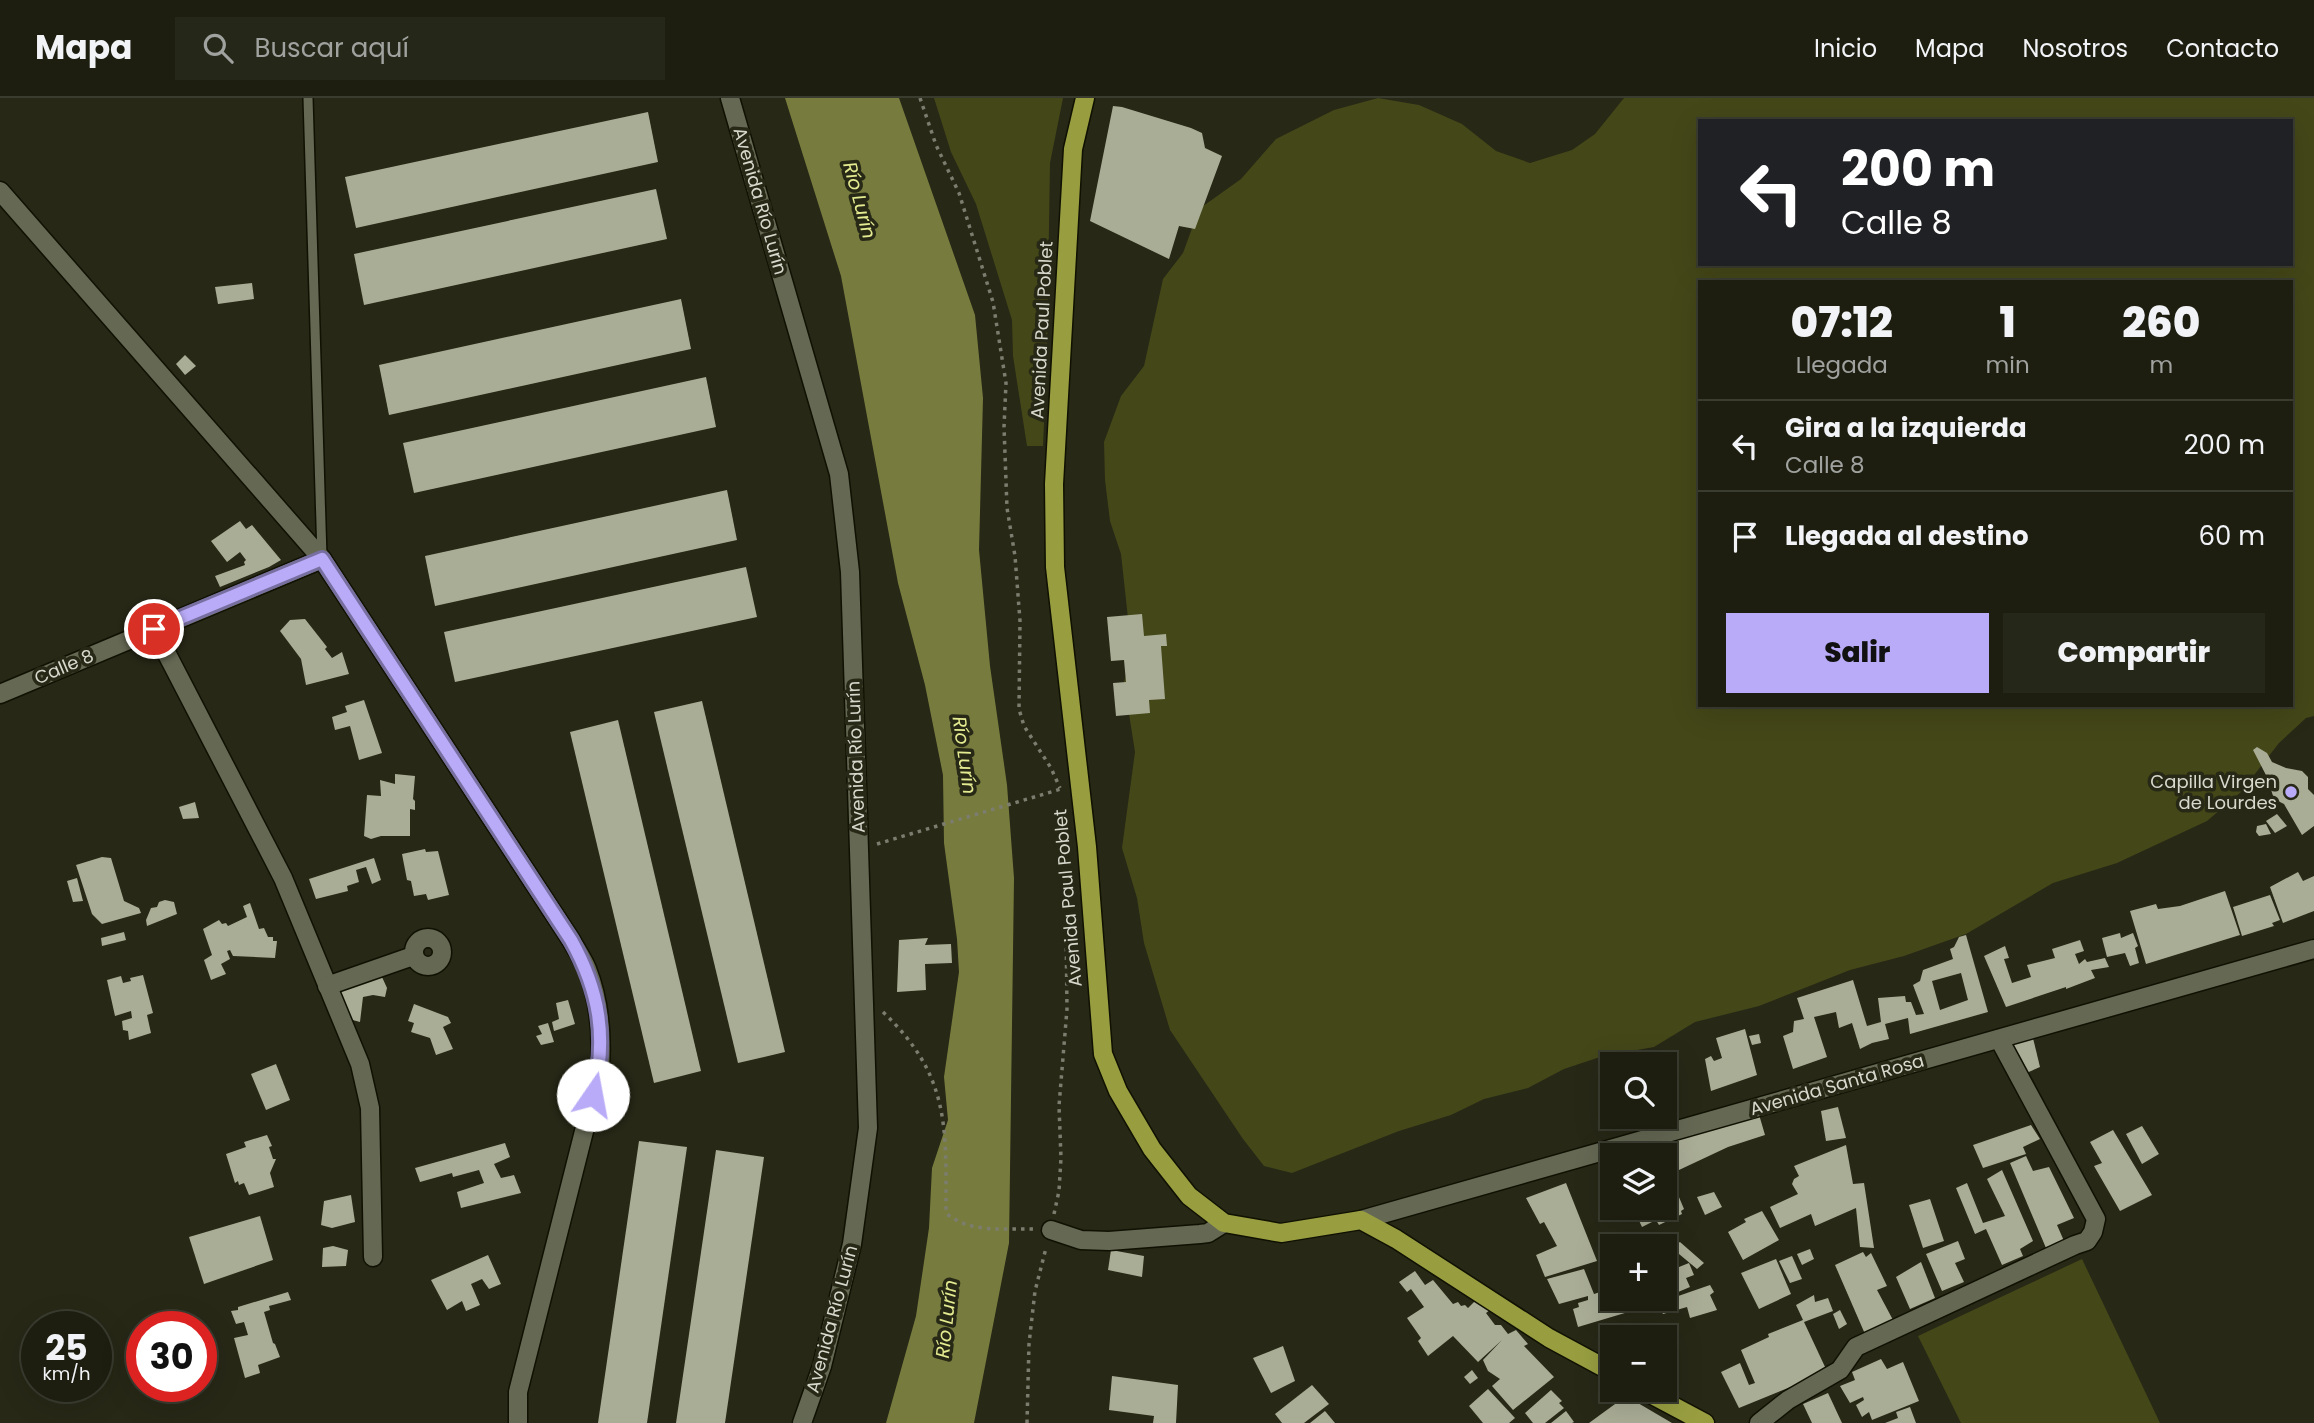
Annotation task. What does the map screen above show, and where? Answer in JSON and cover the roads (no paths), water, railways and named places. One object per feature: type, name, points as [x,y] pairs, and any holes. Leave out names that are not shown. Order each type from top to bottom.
[{"type":"main road","name":"Avenida Paul Poblet","points":[[1085,98],[1073,149],[1054,484],[1055,567],[1079,783],[1103,1055],[1118,1091],[1152,1149],[1189,1196],[1224,1223],[1281,1233],[1361,1220]]},
{"type":"main road","points":[[1361,1220],[1396,1239],[1549,1338],[1600,1366]]},
{"type":"main road","points":[[1665,1402],[1704,1423]]},
{"type":"street","name":"Avenida Río Lurín","points":[[730,98],[839,474],[850,572],[868,1128],[852,1244],[822,1366],[802,1423]]},
{"type":"street","points":[[0,191],[322,559],[571,940],[587,970],[595,999],[601,1045],[600,1068],[518,1392],[517,1423]]},
{"type":"street","name":"Calle 8","points":[[0,694],[322,559]]},
{"type":"street","points":[[154,629],[283,878],[360,1064],[370,1108],[373,1257]]},
{"type":"street","name":"Avenida Santa Rosa","points":[[1361,1220],[2314,949]]},
{"type":"street","points":[[327,986],[413,956]]},
{"type":"street","points":[[1759,1423],[1788,1400],[1840,1370],[1856,1347],[2087,1241],[2093,1232],[2096,1219],[1999,1039]]},
{"type":"street","points":[[1051,1230],[1081,1240],[1109,1241],[1208,1233],[1224,1223]]},
{"type":"lane","points":[[308,98],[322,559]]},
{"type":"water","name":"Río Lurín","points":[[785,98],[899,98],[975,315],[983,398],[979,550],[990,666],[1007,785],[1014,878],[1009,1243],[974,1423],[886,1423],[916,1316],[929,1228],[932,1168],[948,1120],[944,1077],[959,972],[957,939],[944,843],[943,775],[925,685],[898,583],[841,276]]},
{"type":"place","name":"Capilla Virgen de Lourdes","points":[[2291,792]]}]
